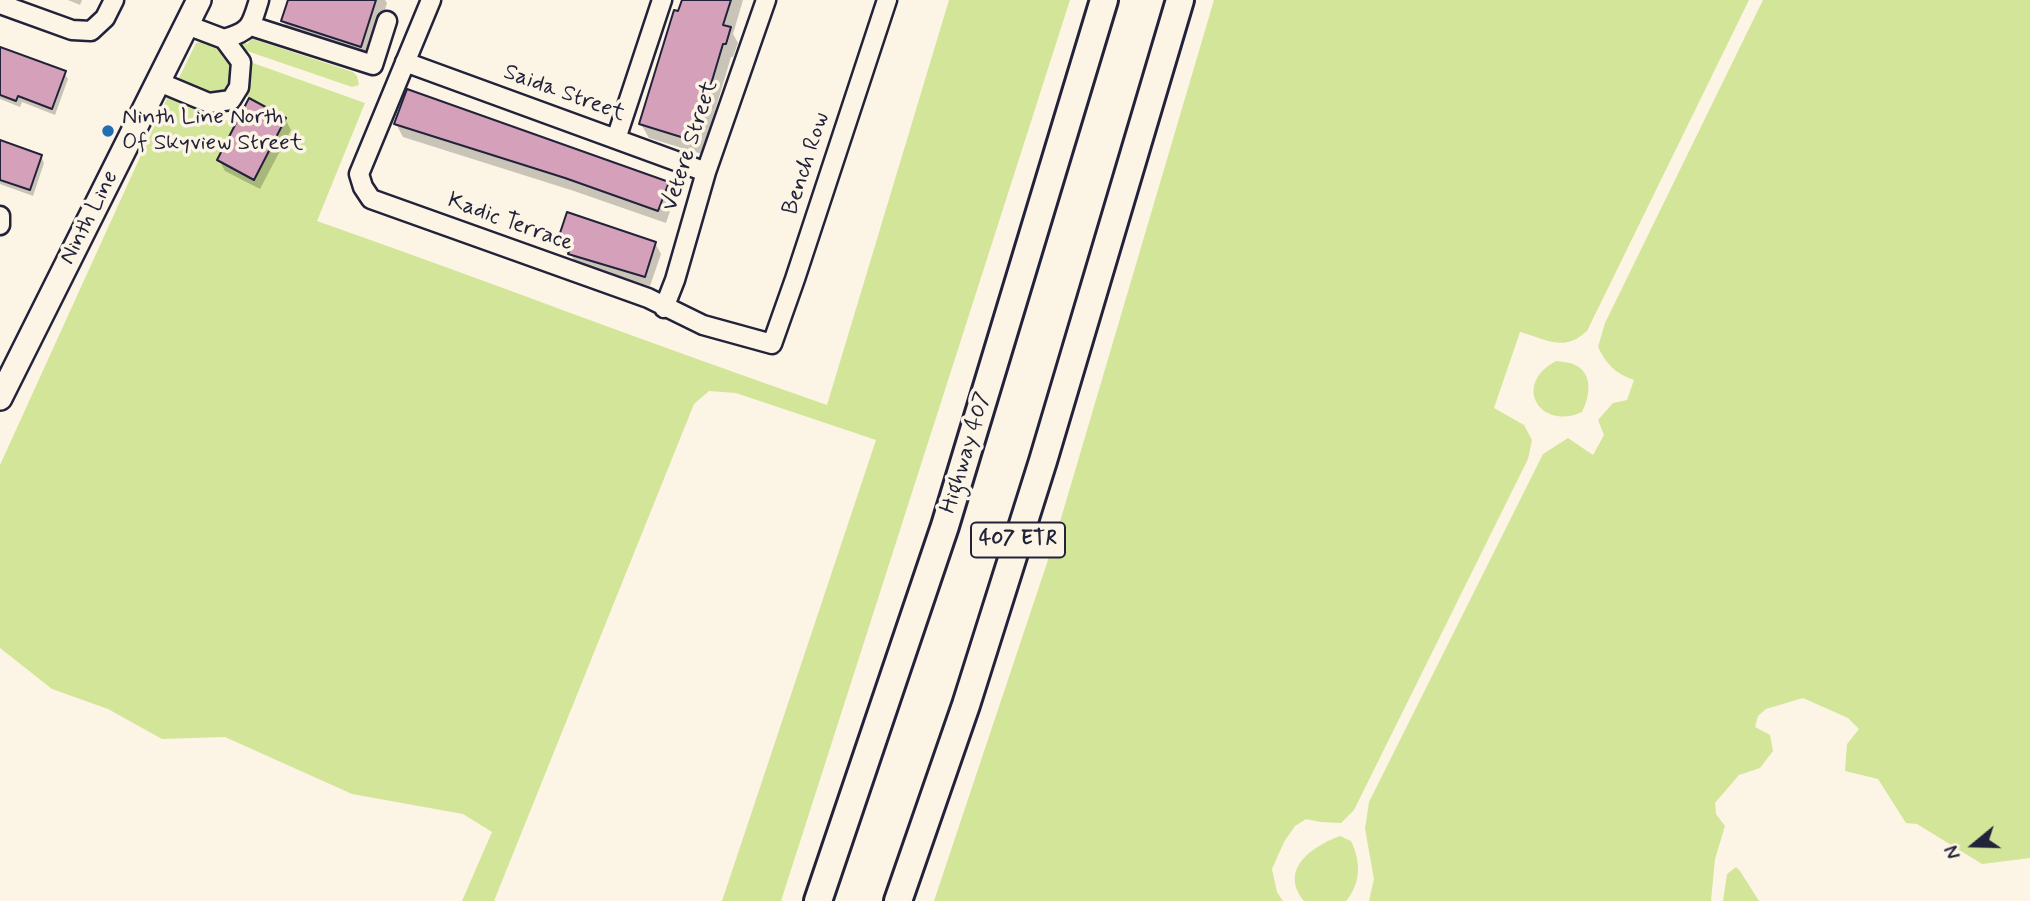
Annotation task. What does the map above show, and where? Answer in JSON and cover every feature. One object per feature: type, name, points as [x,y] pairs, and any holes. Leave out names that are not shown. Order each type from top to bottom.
[{"type":"highway","name":"Highway 407","points":[[818,901],[945,526],[1104,0]]},
{"type":"highway","name":"407 ETR","points":[[898,901],[966,705],[1043,461],[1180,0]]},
{"type":"main road","name":"Ninth Line","points":[[0,398],[200,0]]},
{"type":"street","points":[[0,4],[72,30],[91,31],[105,18],[114,0]]},
{"type":"street","points":[[224,40],[251,26],[260,0]]},
{"type":"street","name":"Kadic Terrace","points":[[431,0],[359,174],[371,199],[648,298],[703,325],[772,344]]},
{"type":"street","points":[[615,139],[662,0]]},
{"type":"street","name":"Vetere Street","points":[[664,308],[675,280],[706,172],[766,0]]},
{"type":"street","name":"Bench Row","points":[[772,344],[796,279],[887,0]]},
{"type":"street","points":[[251,26],[373,65],[387,21]]},
{"type":"street","points":[[159,82],[209,103],[230,100],[239,87],[241,62],[224,40],[187,25]]},
{"type":"street","name":"Saida Street","points":[[405,62],[706,172]]},
{"type":"street","points":[[0,216],[0,225]]},
{"type":"green space","points":[[949,0],[1070,0],[781,901],[722,901],[876,440],[736,393],[709,391],[694,404],[494,901],[462,901],[492,832],[463,814],[352,794],[225,737],[162,739],[108,709],[52,689],[0,648],[0,465],[167,98],[171,95],[235,124],[217,160],[254,180],[286,118],[242,93],[249,66],[253,63],[365,103],[317,221],[827,405]]},
{"type":"green space","points":[[1214,0],[1749,0],[1587,331],[1578,338],[1562,343],[1520,332],[1494,408],[1524,425],[1532,440],[1528,459],[1354,810],[1341,823],[1306,819],[1295,826],[1284,842],[1272,869],[1277,892],[1283,901],[934,901],[1054,542]]},
{"type":"green space","points":[[1763,0],[2030,0],[2030,858],[1982,864],[1917,824],[1906,823],[1878,779],[1845,771],[1847,744],[1859,729],[1848,718],[1803,698],[1766,709],[1758,716],[1755,727],[1770,735],[1773,751],[1760,768],[1739,775],[1715,803],[1716,814],[1725,826],[1715,859],[1711,901],[1369,901],[1374,879],[1365,829],[1369,802],[1543,454],[1568,438],[1593,455],[1604,435],[1598,420],[1613,403],[1627,400],[1634,380],[1612,368],[1598,347],[1605,323]]},
{"type":"green space","points":[[250,38],[353,72],[359,85],[352,87],[232,44],[240,41],[248,44]]},
{"type":"green space","points":[[196,43],[212,43],[231,56],[234,81],[221,93],[203,92],[178,80]]},
{"type":"green space","points":[[1556,361],[1573,364],[1580,368],[1587,378],[1587,399],[1582,412],[1567,416],[1554,415],[1544,411],[1537,403],[1535,382],[1543,371]]},
{"type":"green space","points":[[1340,836],[1351,841],[1357,856],[1355,887],[1346,901],[1304,901],[1297,889],[1297,869],[1302,860],[1319,846]]},
{"type":"green space","points":[[1736,867],[1759,901],[1723,901],[1727,874]]},
{"type":"building","points":[[288,0],[376,0],[361,47],[281,21]]},
{"type":"building","points":[[682,0],[731,0],[723,25],[731,27],[726,44],[723,44],[694,141],[639,124],[674,10],[678,11]]},
{"type":"building","points":[[0,47],[66,71],[52,109],[18,96],[16,101],[0,95]]},
{"type":"building","points":[[407,89],[669,182],[658,211],[565,178],[394,124]]},
{"type":"building","points":[[249,98],[286,118],[254,180],[217,160]]},
{"type":"building","points":[[0,140],[42,155],[30,190],[0,180]]},
{"type":"building","points":[[567,212],[656,242],[645,277],[568,254],[571,247],[557,242]]},
{"type":"place","name":"Ninth Line North Of Skyview Street","points":[[108,131]]}]
